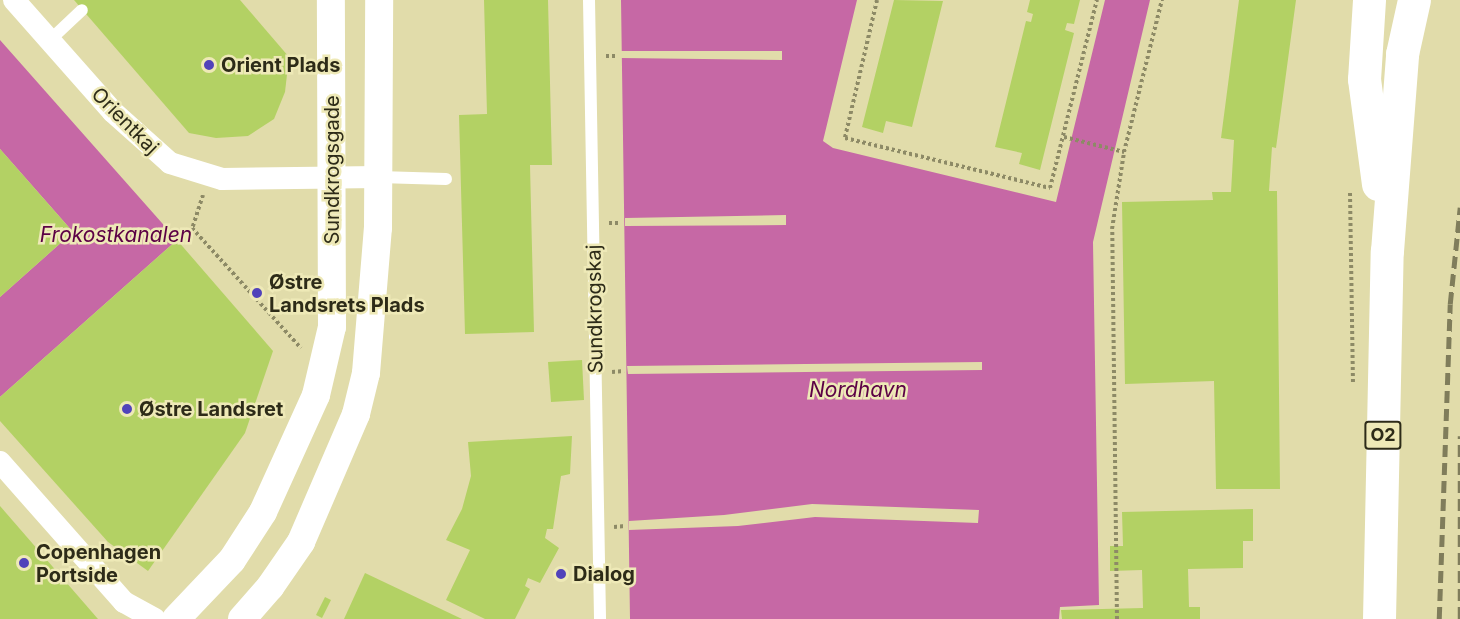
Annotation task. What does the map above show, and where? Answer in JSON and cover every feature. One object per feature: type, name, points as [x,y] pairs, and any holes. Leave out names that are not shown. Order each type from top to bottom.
[{"type":"main road","name":"O2","points":[[1369,0],[1364,79],[1387,252]]},
{"type":"main road","points":[[1393,0],[1402,54]]},
{"type":"main road","name":"O2","points":[[1379,619],[1387,252],[1402,54],[1414,0]]},
{"type":"street","name":"Orientkaj","points":[[14,0],[150,149],[170,163],[210,175],[252,180],[378,177]]},
{"type":"street","name":"Sundkrogsgade","points":[[176,619],[232,560],[263,512],[304,426],[321,371],[332,327],[331,0]]},
{"type":"street","points":[[242,619],[270,587],[301,542],[356,414],[366,374],[375,294],[379,0]]},
{"type":"street","points":[[0,462],[124,602],[155,619]]},
{"type":"lane","name":"Sundkrogskaj","points":[[589,0],[600,619]]},
{"type":"lane","points":[[49,41],[82,10]]},
{"type":"lane","points":[[378,177],[446,179]]},
{"type":"path","points":[[877,0],[845,138],[1050,189],[1096,0]]},
{"type":"path","points":[[1117,619],[1112,229],[1124,152],[1162,0]]},
{"type":"path","points":[[1064,136],[1124,152]]},
{"type":"path","points":[[210,175],[192,228],[321,371]]},
{"type":"path","points":[[1350,189],[1353,394]]},
{"type":"water","name":"Nordhavn","points":[[621,0],[857,0],[823,141],[833,148],[1056,202],[1105,0],[1150,0],[1093,242],[1099,605],[1060,607],[1059,619],[630,619]]},
{"type":"water","name":"Frokostkanalen","points":[[0,40],[177,240],[0,397],[0,297],[73,232],[0,149]]},
{"type":"pier","points":[[621,51],[782,51],[782,60],[621,58]]},
{"type":"pier","points":[[786,215],[786,225],[625,226],[625,218]]},
{"type":"pier","points":[[982,362],[982,370],[628,374],[627,366]]},
{"type":"pier","points":[[812,504],[979,510],[978,523],[815,517],[738,526],[629,530],[629,521],[724,515]]},
{"type":"building","name":"Orient Plads","points":[[74,0],[240,0],[289,57],[285,92],[274,119],[248,136],[216,138],[189,133]]},
{"type":"building","points":[[484,0],[548,0],[552,165],[530,165],[534,332],[465,334],[459,115],[487,114]]},
{"type":"building","points":[[894,0],[943,1],[912,127],[886,121],[883,133],[862,127]]},
{"type":"building","points":[[1030,0],[1080,0],[1074,24],[1067,23],[1065,30],[1074,33],[1040,170],[1019,164],[1022,153],[995,147],[1026,21],[1031,22],[1033,14],[1027,12]]},
{"type":"building","points":[[1239,0],[1296,0],[1276,148],[1272,147],[1269,191],[1277,191],[1280,489],[1216,489],[1214,381],[1125,384],[1122,202],[1213,200],[1212,192],[1231,192],[1234,140],[1221,138]]},
{"type":"building","points":[[0,149],[73,232],[0,297]]},
{"type":"building","name":"Østre Landsret","points":[[177,240],[273,351],[245,433],[148,571],[108,542],[0,421],[0,397]]},
{"type":"building","points":[[582,360],[584,400],[551,402],[548,362]]},
{"type":"building","points":[[572,436],[570,474],[561,476],[553,529],[547,529],[545,538],[559,548],[540,583],[528,578],[525,586],[530,589],[515,619],[485,619],[446,600],[470,550],[446,540],[462,509],[471,476],[468,442]]},
{"type":"building","name":"Copenhagen Portside","points":[[0,506],[98,619],[0,619]]},
{"type":"building","points":[[1253,509],[1253,541],[1243,541],[1243,568],[1188,569],[1189,607],[1200,607],[1200,619],[1062,619],[1061,610],[1143,608],[1142,570],[1110,571],[1110,546],[1123,546],[1122,512]]},
{"type":"building","points":[[365,573],[462,619],[344,619]]},
{"type":"building","points":[[325,597],[331,600],[322,618],[316,615]]},
{"type":"railway","points":[[1439,619],[1450,304],[1460,208]]},
{"type":"railway","points":[[1460,436],[1460,619]]},
{"type":"place","name":"Orient Plads","points":[[209,65]]},
{"type":"place","name":"Østre Landsrets Plads","points":[[257,293]]},
{"type":"place","name":"Østre Landsret","points":[[127,409]]},
{"type":"place","name":"Copenhagen Portside","points":[[24,563]]},
{"type":"place","name":"Dialog","points":[[561,574]]}]
